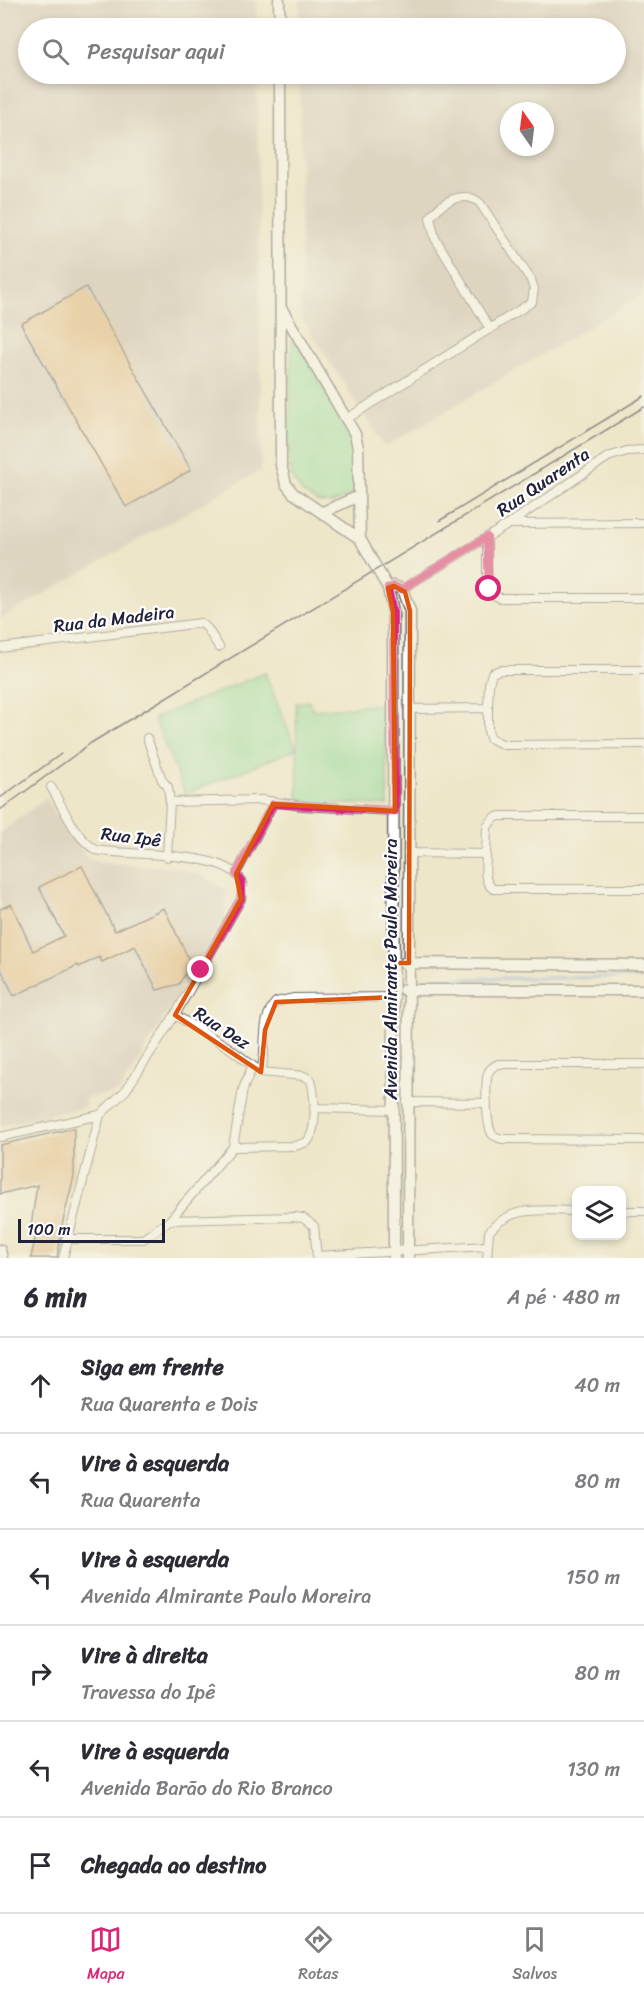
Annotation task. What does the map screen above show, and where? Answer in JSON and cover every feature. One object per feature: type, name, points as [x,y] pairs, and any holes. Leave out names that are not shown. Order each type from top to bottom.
[{"type":"main road","points":[[279,0],[280,18]]},
{"type":"main road","name":"Avenida Almirante Paulo Moreira","points":[[280,84],[282,465],[286,484],[292,493],[360,539],[388,588],[393,612],[394,1255]]},
{"type":"main road","name":"Avenida Almirante Paulo Moreira","points":[[283,311],[348,418],[357,440],[360,539]]},
{"type":"main road","points":[[323,512],[359,496]]},
{"type":"main road","points":[[388,588],[394,586],[402,589]]},
{"type":"main road","name":"Avenida Almirante Paulo Moreira","points":[[402,589],[410,611],[408,1255]]},
{"type":"main road","points":[[393,735],[409,735]]},
{"type":"main road","points":[[395,963],[644,965]]},
{"type":"main road","points":[[395,994],[409,990],[644,990]]},
{"type":"main road","points":[[0,1250],[2,1258]]},
{"type":"street","points":[[348,418],[490,329],[532,302],[534,289],[480,203],[468,196],[460,196],[434,213],[430,218],[431,227],[435,238],[490,329]]},
{"type":"street","name":"Rua Quarenta","points":[[402,589],[509,524],[608,457],[627,451],[644,450]]},
{"type":"street","points":[[509,524],[644,523]]},
{"type":"street","points":[[487,537],[487,583],[492,594],[500,598],[644,598]]},
{"type":"street","name":"Rua da Madeira","points":[[0,648],[201,623],[219,647]]},
{"type":"street","points":[[644,670],[500,670],[492,673],[489,678],[488,708],[490,738],[504,745],[644,744]]},
{"type":"street","points":[[409,709],[488,708]]},
{"type":"street","points":[[147,738],[162,780],[168,787],[170,802],[167,857]]},
{"type":"street","name":"Rua Ipê","points":[[51,787],[88,845],[109,853],[207,860],[236,874]]},
{"type":"street","points":[[170,802],[262,800],[273,804],[395,811]]},
{"type":"street","points":[[63,1258],[66,1239],[100,1115],[126,1090],[175,1015],[241,899],[241,880],[236,874],[273,804]]},
{"type":"street","points":[[644,816],[494,818],[487,827],[485,877],[487,884],[494,889],[644,889]]},
{"type":"street","points":[[408,853],[486,854]]},
{"type":"street","points":[[233,1147],[295,1146],[307,1142],[312,1132],[314,1108],[312,1085],[308,1077],[261,1072],[265,1056],[266,1030],[271,1009],[276,1002],[284,999],[395,994]]},
{"type":"street","name":"Rua Dez","points":[[175,1015],[228,1047],[261,1072]]},
{"type":"street","points":[[644,1064],[509,1064],[491,1068],[488,1074],[487,1103],[490,1130],[493,1136],[512,1141],[644,1140]]},
{"type":"street","points":[[66,1239],[143,1239],[170,1220],[233,1147],[243,1089],[252,1066]]},
{"type":"street","points":[[407,1102],[487,1103]]},
{"type":"street","points":[[314,1108],[394,1110]]},
{"type":"street","points":[[0,1137],[100,1115]]},
{"type":"street","points":[[487,1258],[486,1246],[489,1232],[505,1216],[522,1211],[572,1211]]},
{"type":"street","points":[[626,1211],[644,1211]]},
{"type":"street","points":[[170,1220],[303,1218],[314,1226],[317,1257],[408,1255],[486,1246]]},
{"type":"highlighted area","points":[[394,586],[405,592],[410,611],[409,963],[395,963],[395,997],[276,1002],[265,1030],[261,1072],[175,1015],[241,899],[236,874],[273,804],[395,811],[393,612],[388,588]]},
{"type":"shaded area","points":[[0,0],[256,0],[257,18],[18,18],[18,84],[257,84],[261,470],[0,619]]},
{"type":"shaded area","points":[[300,0],[644,0],[644,294],[385,447],[301,317],[300,84],[626,84],[626,18],[300,18]]},
{"type":"shaded area","points":[[46,798],[85,856],[100,863],[176,868],[201,875],[226,890],[225,918],[119,1092],[85,1098],[85,1107],[0,1126],[0,833]]},
{"type":"green space","points":[[292,335],[355,439],[354,494],[331,504],[317,502],[303,493],[293,480],[289,461]]},
{"type":"green space","points":[[265,673],[296,749],[185,794],[154,718]]},
{"type":"green space","points":[[308,701],[314,710],[384,704],[388,805],[307,803],[298,799],[296,703]]},
{"type":"building","points":[[86,287],[191,470],[126,507],[21,324]]},
{"type":"building","points":[[82,866],[115,931],[164,908],[191,964],[179,984],[157,990],[135,946],[102,962],[99,957],[79,967],[78,965],[14,996],[0,967],[0,909],[11,904],[33,951],[64,936],[39,887]]},
{"type":"building","points":[[74,1128],[74,1176],[57,1258],[31,1258],[36,1234],[30,1233],[37,1185],[0,1194],[0,1145]]},
{"type":"waterway","points":[[427,979],[644,977]]},
{"type":"tram line","points":[[439,521],[644,396]]},
{"type":"tram line","points":[[0,810],[91,743],[644,407]]},
{"type":"tram line","points":[[0,798],[61,754]]},
{"type":"route","points":[[201,970],[241,899],[241,880],[236,874],[273,804],[395,811],[393,612],[388,588],[394,586],[402,589],[487,537],[489,589]]}]
